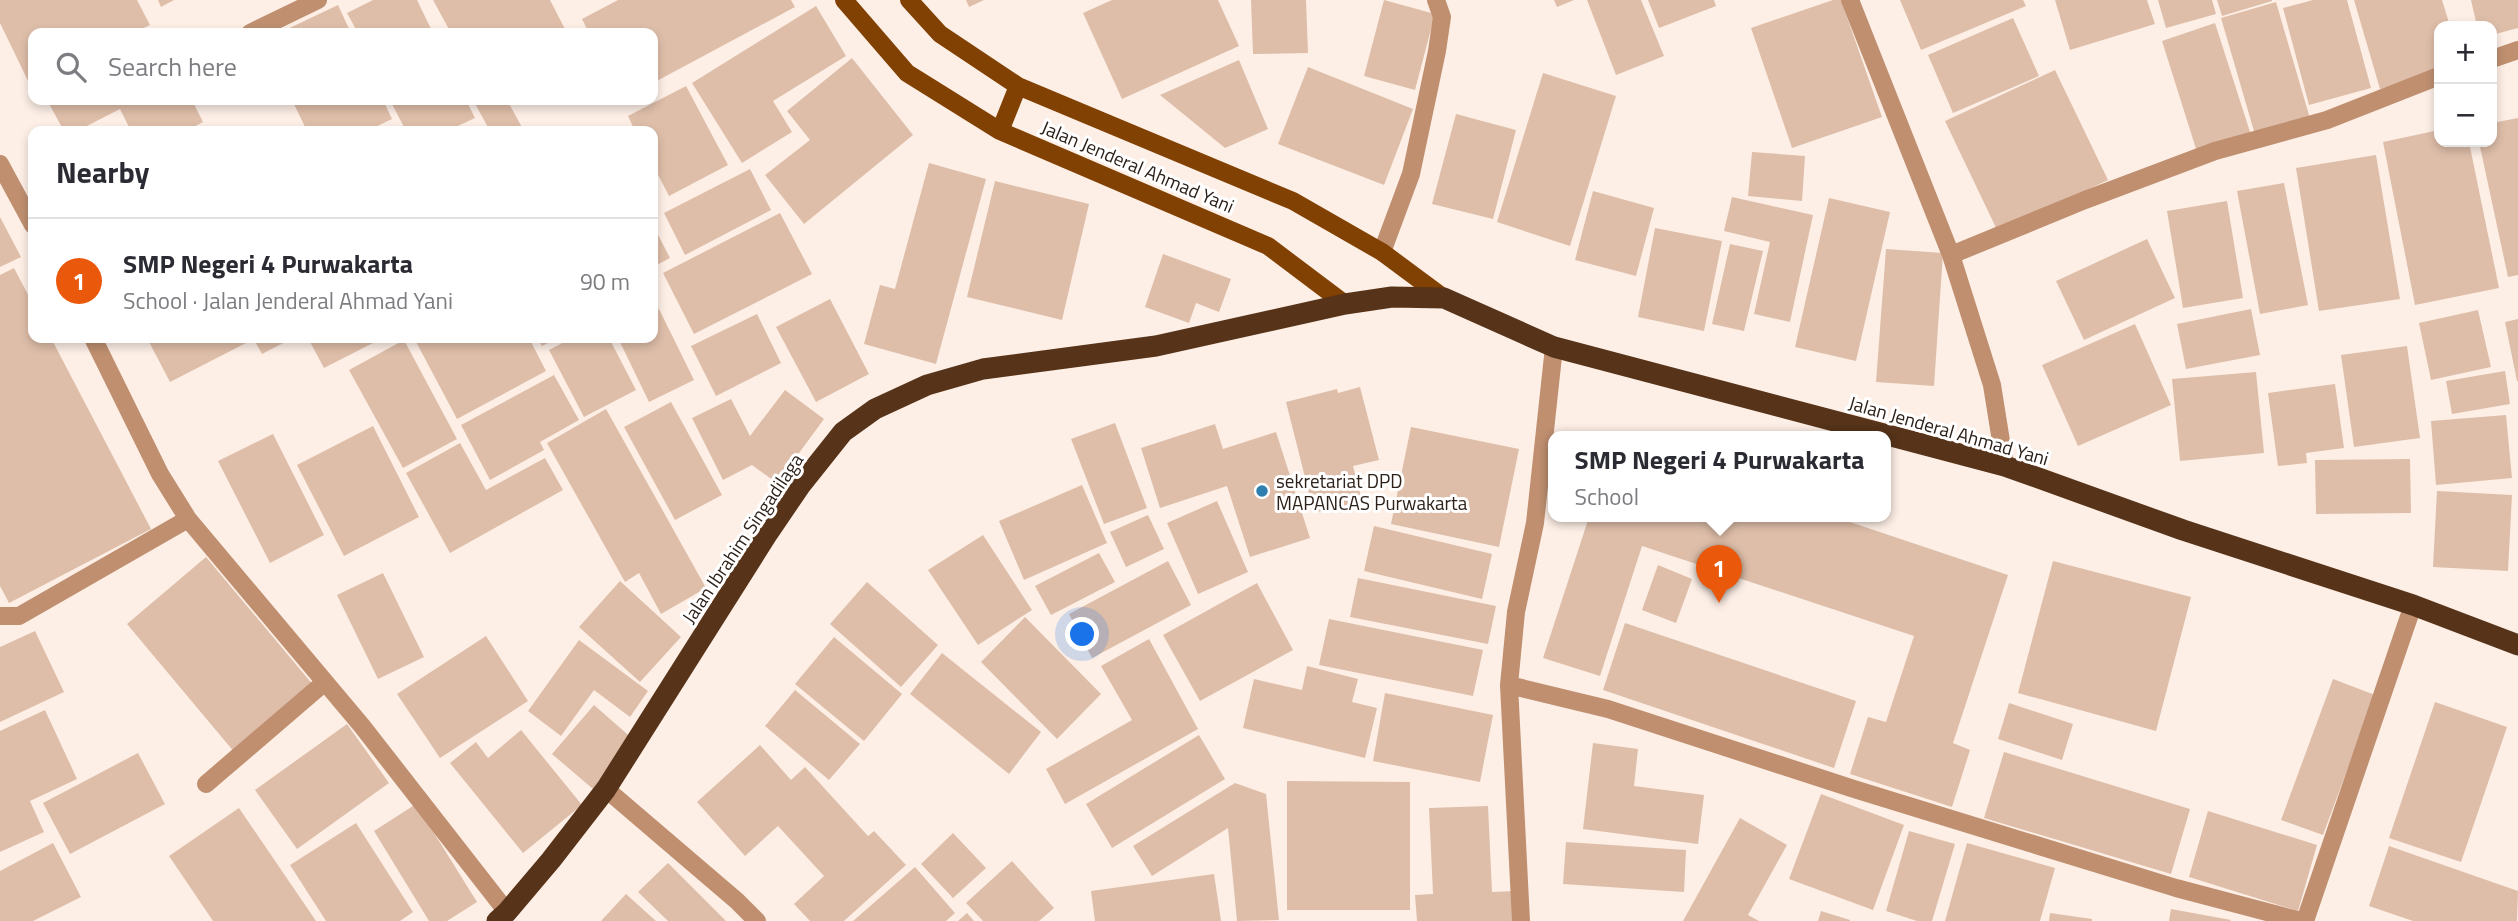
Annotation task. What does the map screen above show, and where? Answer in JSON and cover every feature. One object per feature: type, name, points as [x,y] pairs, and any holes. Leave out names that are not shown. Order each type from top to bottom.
[{"type":"highway","name":"Jalan Jenderal Ahmad Yani","points":[[1345,304],[1392,297],[1444,298],[1554,347],[1872,431]]},
{"type":"highway","name":"Jalan Ibrahim Singadilaga","points":[[502,916],[606,789],[800,486],[843,432],[876,409],[927,385],[983,369],[1156,346],[1345,304]]},
{"type":"highway","name":"Jalan Jenderal Ahmad Yani","points":[[1891,436],[2005,466],[2183,530],[2413,605],[2518,645]]},
{"type":"main road","name":"Jalan Jenderal Ahmad Yani","points":[[844,0],[907,73],[1000,131],[1268,246],[1345,304]]},
{"type":"main road","name":"Jalan Jenderal Ahmad Yani","points":[[909,0],[940,34],[1018,86],[1293,201],[1382,252],[1444,298]]},
{"type":"main road","points":[[1000,131],[1018,86]]},
{"type":"street","points":[[260,28],[318,0]]},
{"type":"street","points":[[1382,252],[1411,174],[1441,17],[1436,0]]},
{"type":"street","points":[[1850,0],[1951,255],[1992,385],[2005,466]]},
{"type":"street","points":[[2497,57],[2518,50]]},
{"type":"street","points":[[1951,255],[2215,151],[2328,120],[2434,78]]},
{"type":"street","points":[[0,164],[28,216]]},
{"type":"street","points":[[95,343],[160,474],[193,525],[362,726],[502,916]]},
{"type":"street","points":[[1521,921],[1509,685],[1516,612],[1535,523],[1554,347]]},
{"type":"street","points":[[0,616],[19,616],[193,525]]},
{"type":"street","points":[[1509,685],[1608,709],[2176,888],[2303,921],[2413,605]]},
{"type":"street","points":[[206,783],[325,682]]},
{"type":"street","points":[[606,789],[757,921]]},
{"type":"building","points":[[0,0],[137,0],[150,25],[144,28],[28,28],[28,81],[0,23]]},
{"type":"building","points":[[158,0],[174,0],[161,7]]},
{"type":"building","points":[[373,0],[417,0],[431,28],[355,28],[347,13]]},
{"type":"building","points":[[433,0],[550,0],[564,28],[448,28]]},
{"type":"building","points":[[618,0],[791,0],[795,7],[658,80],[658,28],[586,28],[582,19]]},
{"type":"building","points":[[966,0],[984,0],[969,7]]},
{"type":"building","points":[[1112,0],[1218,0],[1239,46],[1122,99],[1083,13]]},
{"type":"building","points":[[1251,0],[1306,0],[1308,53],[1253,54]]},
{"type":"building","points":[[1384,0],[1435,14],[1415,90],[1364,76]]},
{"type":"building","points":[[1554,0],[1574,0],[1557,7]]},
{"type":"building","points":[[1587,0],[1641,0],[1664,56],[1616,75]]},
{"type":"building","points":[[1648,0],[1714,0],[1716,6],[1659,28]]},
{"type":"building","points":[[1833,0],[1841,0],[1882,117],[1792,148],[1751,28]]},
{"type":"building","points":[[1900,0],[2023,0],[2026,6],[1921,50]]},
{"type":"building","points":[[2055,0],[2147,0],[2155,24],[2070,50]]},
{"type":"building","points":[[2158,0],[2212,0],[2216,14],[2166,28]]},
{"type":"building","points":[[2217,0],[2272,0],[2272,1],[2222,16]]},
{"type":"building","points":[[2313,0],[2347,0],[2371,88],[2309,105],[2283,8]]},
{"type":"building","points":[[2354,0],[2442,0],[2448,21],[2434,21],[2434,74],[2380,89]]},
{"type":"building","points":[[2471,0],[2518,0],[2518,28],[2497,34],[2497,21],[2476,21]]},
{"type":"building","points":[[2276,2],[2311,122],[2256,138],[2221,18]]},
{"type":"building","points":[[338,5],[349,28],[290,28]]},
{"type":"building","points":[[816,6],[846,56],[773,101],[792,132],[742,163],[692,83]]},
{"type":"building","points":[[2013,18],[2039,76],[1953,113],[1928,55]]},
{"type":"building","points":[[2215,23],[2251,135],[2197,152],[2162,41]]},
{"type":"building","points":[[852,58],[913,135],[804,224],[765,175],[810,140],[787,111]]},
{"type":"building","points":[[1239,60],[1268,129],[1225,148],[1160,95]]},
{"type":"building","points":[[1308,67],[1413,109],[1384,185],[1278,144]]},
{"type":"building","points":[[2055,70],[2108,180],[1998,232],[1945,121]]},
{"type":"building","points":[[1543,73],[1616,96],[1570,246],[1497,222]]},
{"type":"building","points":[[686,86],[728,165],[669,196],[658,175],[658,126],[633,126],[628,116],[649,105],[658,105],[658,100]]},
{"type":"building","points":[[50,105],[194,105],[203,122],[195,126],[128,126],[120,109],[87,126],[61,126]]},
{"type":"building","points":[[294,105],[385,105],[392,119],[377,126],[305,126]]},
{"type":"building","points":[[393,105],[468,105],[475,118],[458,126],[403,126]]},
{"type":"building","points":[[476,105],[510,105],[521,126],[487,126]]},
{"type":"building","points":[[1456,114],[1516,130],[1493,219],[1432,204]]},
{"type":"building","points":[[2518,118],[2518,275],[2508,277],[2480,147],[2497,147],[2497,122]]},
{"type":"building","points":[[2434,131],[2434,147],[2470,147],[2499,288],[2415,305],[2383,142]]},
{"type":"building","points":[[1752,152],[1805,156],[1802,201],[1748,196]]},
{"type":"building","points":[[2376,155],[2400,299],[2319,311],[2296,168]]},
{"type":"building","points":[[929,163],[986,179],[936,364],[864,344],[880,285],[895,289]]},
{"type":"building","points":[[750,169],[771,210],[685,255],[664,213]]},
{"type":"building","points":[[995,181],[1089,204],[1062,320],[967,297]]},
{"type":"building","points":[[2284,183],[2308,305],[2260,314],[2237,191]]},
{"type":"building","points":[[1593,191],[1654,208],[1636,276],[1575,260]]},
{"type":"building","points":[[1732,197],[1813,215],[1790,322],[1754,314],[1770,242],[1724,231]]},
{"type":"building","points":[[1829,198],[1890,212],[1856,361],[1795,347]]},
{"type":"building","points":[[2227,201],[2243,298],[2183,308],[2167,211]]},
{"type":"building","points":[[780,213],[812,274],[694,334],[663,273]]},
{"type":"building","points":[[0,217],[21,257],[0,267]]},
{"type":"building","points":[[1655,228],[1722,241],[1704,331],[1638,317]]},
{"type":"building","points":[[658,235],[670,258],[658,264]]},
{"type":"building","points":[[2147,239],[2175,298],[2084,340],[2056,281]]},
{"type":"building","points":[[1730,244],[1763,251],[1744,331],[1712,324]]},
{"type":"building","points":[[1886,249],[1943,253],[1934,386],[1876,382]]},
{"type":"building","points":[[1163,254],[1231,279],[1219,312],[1196,303],[1189,323],[1145,307]]},
{"type":"building","points":[[14,268],[28,295],[28,343],[54,343],[151,529],[9,603],[0,586],[0,275]]},
{"type":"building","points":[[830,299],[869,374],[816,402],[776,327]]},
{"type":"building","points":[[2251,309],[2260,355],[2186,369],[2177,324]]},
{"type":"building","points":[[658,310],[694,380],[649,402],[620,343],[658,343]]},
{"type":"building","points":[[2478,310],[2491,367],[2431,380],[2419,323]]},
{"type":"building","points":[[757,314],[781,363],[716,396],[691,346]]},
{"type":"building","points":[[2518,319],[2518,381],[2517,381],[2505,322]]},
{"type":"building","points":[[2135,324],[2171,405],[2078,446],[2042,365]]},
{"type":"building","points":[[150,343],[246,343],[170,382]]},
{"type":"building","points":[[256,343],[283,343],[262,354]]},
{"type":"building","points":[[311,343],[373,343],[324,368]]},
{"type":"building","points":[[398,343],[406,343],[457,439],[403,468],[349,370]]},
{"type":"building","points":[[417,343],[532,343],[546,371],[457,419]]},
{"type":"building","points":[[562,343],[612,343],[636,390],[584,417],[549,350]]},
{"type":"building","points":[[2407,346],[2420,438],[2354,447],[2341,355]]},
{"type":"building","points":[[2505,371],[2510,404],[2452,414],[2446,381]]},
{"type":"building","points":[[2256,372],[2264,453],[2180,461],[2172,379]]},
{"type":"building","points":[[554,375],[579,420],[540,442],[544,450],[490,480],[461,425]]},
{"type":"building","points":[[2335,384],[2344,448],[2306,453],[2307,463],[2278,466],[2268,393]]},
{"type":"building","points":[[1360,387],[1379,460],[1353,466],[1362,501],[1314,513],[1286,402],[1337,389],[1338,393]]},
{"type":"building","points":[[785,390],[824,419],[777,483],[752,465],[723,480],[692,418],[731,399],[750,436]]},
{"type":"building","points":[[671,402],[722,495],[675,520],[624,427]]},
{"type":"building","points":[[606,409],[706,588],[661,614],[639,573],[625,582],[547,443]]},
{"type":"building","points":[[2506,415],[2512,478],[2436,485],[2431,421]]},
{"type":"building","points":[[1115,423],[1147,508],[1104,524],[1071,439]]},
{"type":"building","points":[[1215,424],[1223,449],[1276,432],[1310,538],[1250,557],[1227,486],[1160,508],[1141,448]]},
{"type":"building","points":[[373,426],[419,517],[344,556],[297,465]]},
{"type":"building","points":[[1411,427],[1519,449],[1499,547],[1391,524]]},
{"type":"building","points":[[273,434],[324,535],[270,563],[218,461]]},
{"type":"building","points":[[460,443],[486,490],[545,458],[563,490],[450,553],[406,473]]},
{"type":"building","points":[[2410,459],[2411,513],[2316,514],[2315,460]]},
{"type":"building","points":[[1082,485],[1107,543],[1024,580],[999,521]]},
{"type":"building","points":[[2437,491],[2512,495],[2508,571],[2433,567]]},
{"type":"building","points":[[1217,501],[1248,572],[1198,594],[1167,523]]},
{"type":"building","points":[[1148,515],[1164,549],[1126,567],[1110,532]]},
{"type":"building","points":[[1587,522],[1850,522],[2008,575],[1953,743],[1970,750],[1952,807],[1850,774],[1868,717],[1886,722],[1914,636],[1642,546],[1600,676],[1543,658]]},
{"type":"building","points":[[1374,526],[1492,554],[1482,599],[1364,571]]},
{"type":"building","points":[[983,535],[1032,610],[978,645],[928,570]]},
{"type":"building","points":[[1099,553],[1115,582],[1051,615],[1035,586]]},
{"type":"building","points":[[206,557],[314,686],[235,753],[127,624]]},
{"type":"building","points":[[1168,561],[1191,605],[1092,658],[1069,614]]},
{"type":"building","points":[[2053,561],[2191,597],[2156,731],[2018,693]]},
{"type":"building","points":[[1658,565],[1692,579],[1676,623],[1642,610]]},
{"type":"building","points":[[383,573],[424,657],[378,679],[337,595]]},
{"type":"building","points":[[1358,578],[1496,606],[1488,644],[1350,617]]},
{"type":"building","points":[[620,581],[681,637],[640,682],[579,627]]},
{"type":"building","points":[[867,582],[938,645],[901,687],[830,624]]},
{"type":"building","points":[[1257,583],[1293,650],[1200,701],[1163,635]]},
{"type":"building","points":[[1025,617],[1101,694],[1057,739],[981,662]]},
{"type":"building","points":[[1329,619],[1483,650],[1473,696],[1319,665]]},
{"type":"building","points":[[1625,623],[1856,701],[1834,768],[1603,690]]},
{"type":"building","points":[[35,631],[64,692],[0,722],[0,647]]},
{"type":"building","points":[[486,636],[528,701],[440,758],[397,694]]},
{"type":"building","points":[[834,637],[902,694],[864,741],[795,684]]},
{"type":"building","points":[[1149,639],[1198,729],[1065,804],[1046,769],[1132,720],[1101,666]]},
{"type":"building","points":[[579,640],[648,691],[630,717],[594,690],[561,736],[528,711]]},
{"type":"building","points":[[942,653],[1041,732],[1009,774],[910,694]]},
{"type":"building","points":[[1307,666],[1358,679],[1352,702],[1377,708],[1365,758],[1243,728],[1254,679],[1302,690]]},
{"type":"building","points":[[2333,679],[2375,695],[2323,835],[2281,820]]},
{"type":"building","points":[[795,690],[860,744],[829,780],[765,726]]},
{"type":"building","points":[[1385,693],[1493,715],[1480,782],[1373,761]]},
{"type":"building","points":[[2435,702],[2507,727],[2461,862],[2389,838]]},
{"type":"building","points":[[2009,703],[2073,724],[2062,760],[1998,739]]},
{"type":"building","points":[[594,705],[634,740],[593,789],[552,754]]},
{"type":"building","points":[[45,710],[77,779],[30,801],[44,832],[0,852],[0,731]]},
{"type":"building","points":[[347,724],[389,783],[297,849],[255,790]]},
{"type":"building","points":[[521,730],[582,805],[523,853],[450,763],[476,742],[488,758]]},
{"type":"building","points":[[1199,735],[1225,779],[1112,848],[1086,804]]},
{"type":"building","points":[[1593,743],[1638,749],[1634,786],[1704,795],[1698,844],[1583,829]]},
{"type":"building","points":[[760,745],[791,780],[805,767],[868,836],[874,831],[906,865],[844,921],[810,921],[794,904],[824,876],[778,826],[745,856],[697,802]]},
{"type":"building","points":[[2004,752],[2190,809],[2171,874],[1984,818]]},
{"type":"building","points":[[138,753],[165,804],[70,854],[43,803]]},
{"type":"building","points":[[1287,781],[1410,782],[1410,910],[1287,910]]},
{"type":"building","points":[[1235,783],[1266,794],[1279,920],[1237,921],[1228,828],[1152,876],[1133,846]]},
{"type":"building","points":[[1821,794],[1904,825],[1873,910],[1789,879]]},
{"type":"building","points":[[416,804],[477,902],[447,921],[429,921],[374,831]]},
{"type":"building","points":[[1488,806],[1492,892],[1516,891],[1517,921],[1417,921],[1415,895],[1433,894],[1429,808]]},
{"type":"building","points":[[239,808],[316,921],[213,921],[169,856]]},
{"type":"building","points":[[2208,811],[2317,845],[2298,911],[2189,877]]},
{"type":"building","points":[[1740,818],[1787,845],[1748,915],[1759,921],[1683,921]]},
{"type":"building","points":[[356,823],[413,912],[400,921],[326,921],[290,865]]},
{"type":"building","points":[[1909,831],[1955,844],[1932,921],[1917,921],[1886,911]]},
{"type":"building","points":[[953,833],[986,868],[953,898],[921,864]]},
{"type":"building","points":[[1566,842],[1686,850],[1684,892],[1563,884]]},
{"type":"building","points":[[53,843],[81,897],[33,921],[0,921],[0,871]]},
{"type":"building","points":[[1967,843],[2055,868],[2040,921],[1945,921]]},
{"type":"building","points":[[2389,846],[2518,891],[2517,921],[2413,921],[2369,906]]},
{"type":"building","points":[[1012,861],[1054,908],[1039,921],[983,921],[966,903]]},
{"type":"building","points":[[668,863],[726,921],[668,921],[638,892]]},
{"type":"building","points":[[915,867],[955,913],[946,921],[853,921]]},
{"type":"building","points":[[1214,874],[1221,921],[1095,921],[1091,891]]},
{"type":"building","points":[[626,894],[656,921],[601,921]]},
{"type":"building","points":[[2171,909],[2231,920],[2169,921]]},
{"type":"building","points":[[1821,911],[1850,920],[1850,921],[1818,921]]},
{"type":"building","points":[[967,913],[974,921],[958,921]]},
{"type":"building","points":[[2050,913],[2092,919],[2092,921],[2049,921]]},
{"type":"place","name":"sekretariat DPD MAPANCAS Purwakarta","points":[[1262,491]]},
{"type":"place","name":"SMP Negeri 4 Purwakarta","points":[[1719,603]]}]
